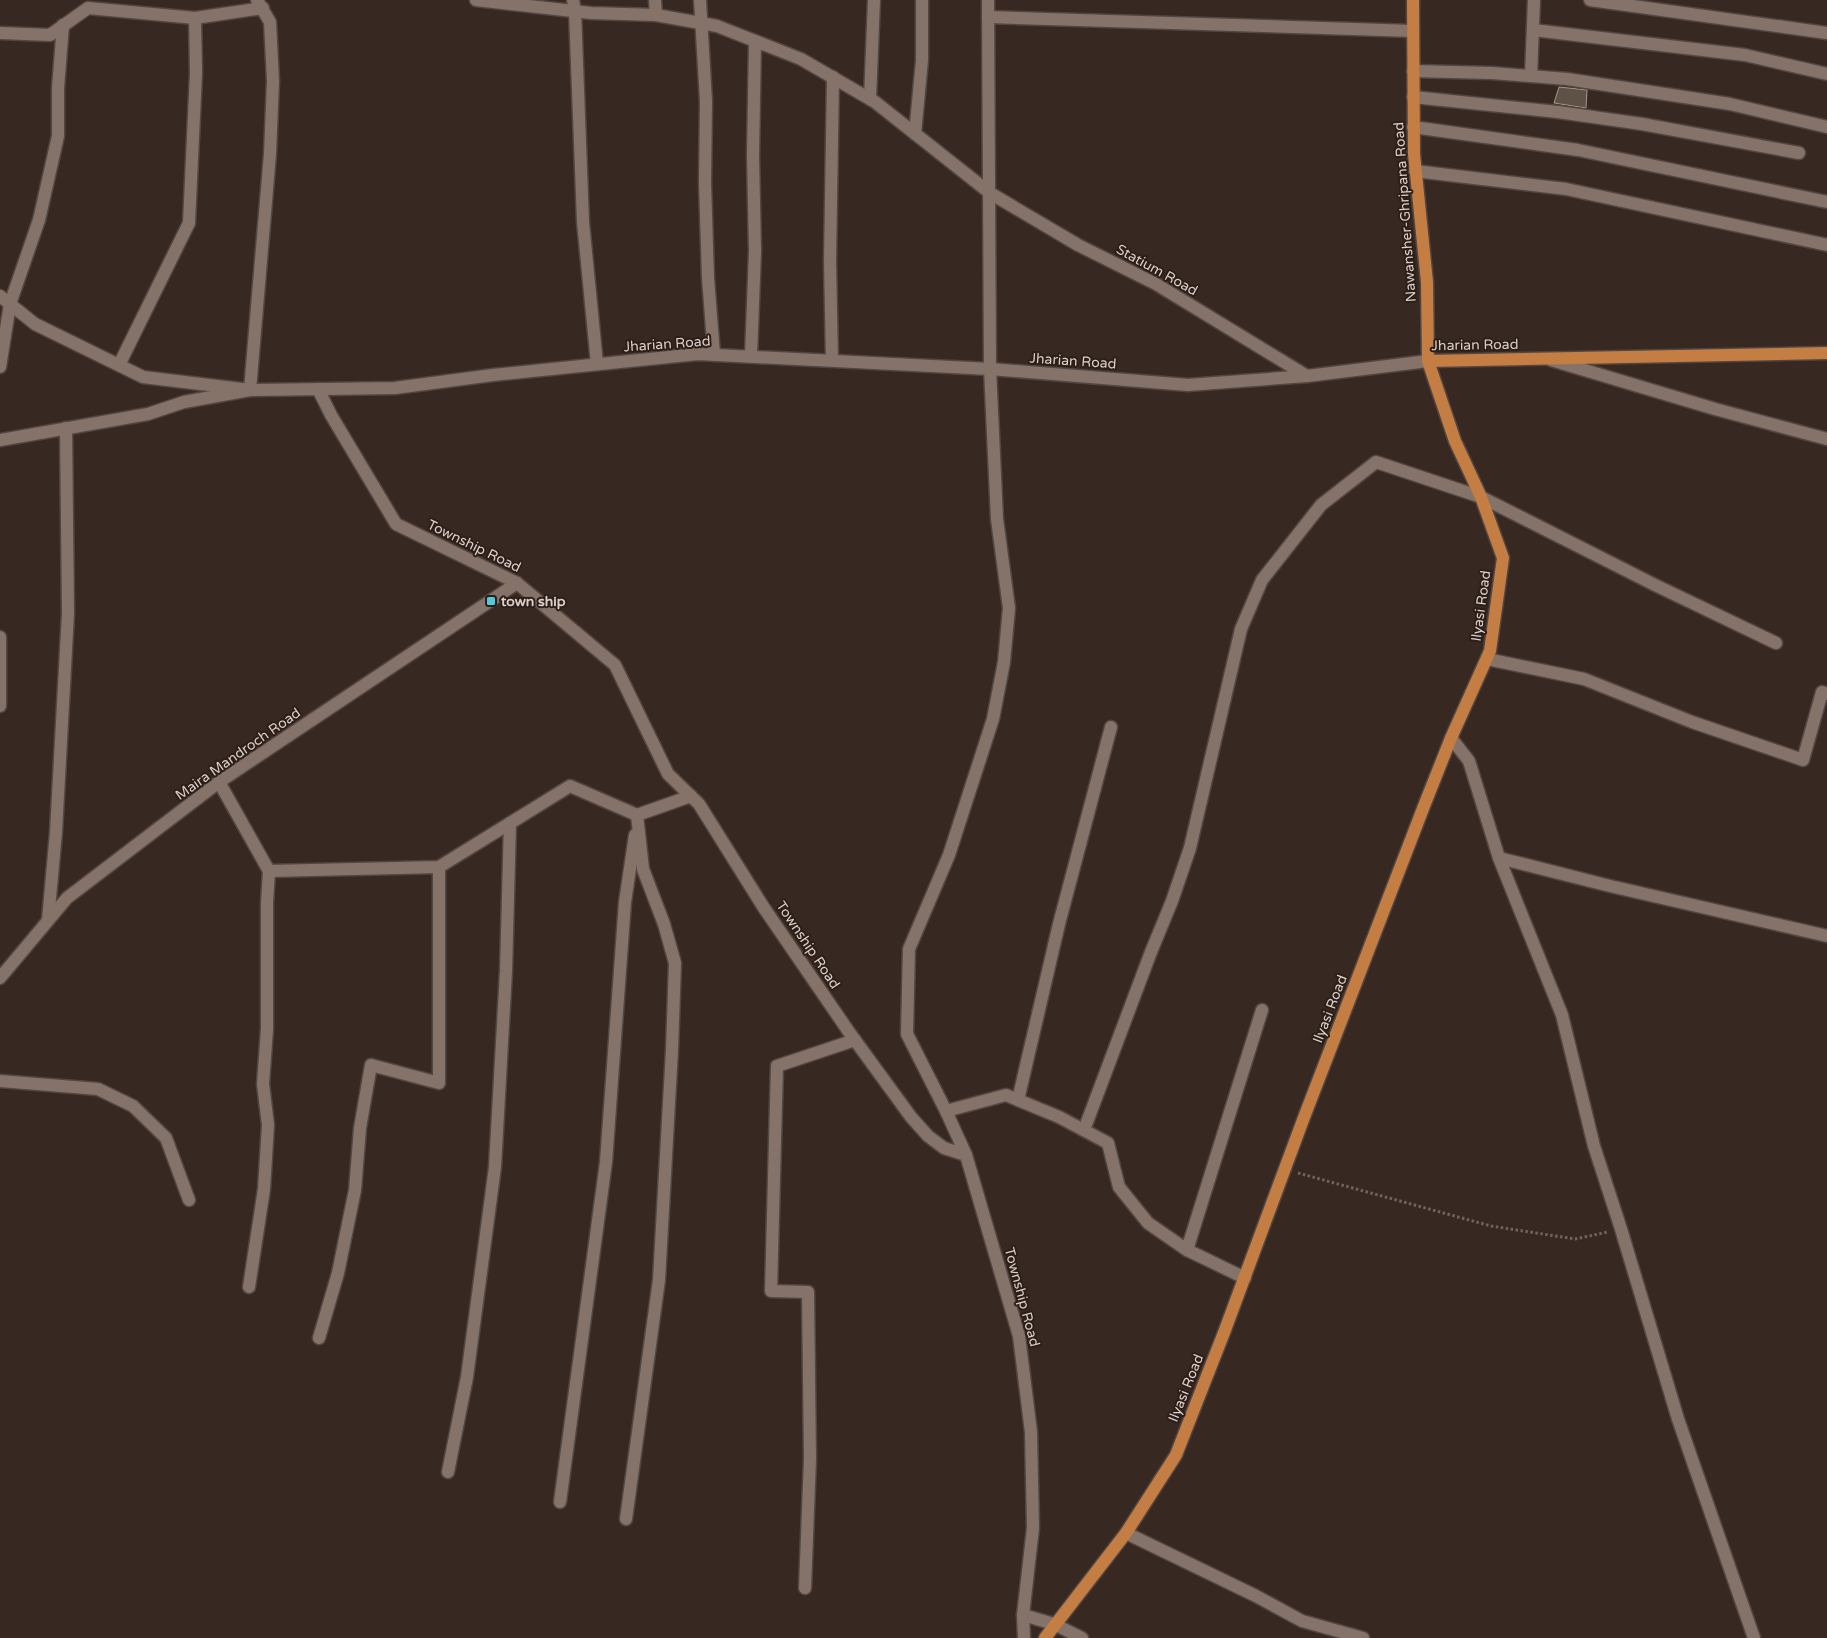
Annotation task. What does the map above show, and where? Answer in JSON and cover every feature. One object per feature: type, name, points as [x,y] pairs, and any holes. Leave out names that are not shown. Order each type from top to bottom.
[{"type":"main road","name":"Nawansher-Ghripana Road","points":[[1413,0],[1413,127],[1415,170],[1426,282],[1428,361]]},
{"type":"main road","name":"Jharian Road","points":[[1428,361],[1827,353]]},
{"type":"main road","name":"Ilyasi Road","points":[[1045,1638],[1126,1533],[1176,1455],[1451,738],[1490,651],[1503,558],[1481,497],[1455,441],[1428,361]]},
{"type":"street","name":"Statium Road","points":[[476,0],[574,6],[703,23],[717,26],[801,59],[870,99],[990,193],[1078,245],[1156,284],[1308,376]]},
{"type":"street","points":[[655,0],[656,16]]},
{"type":"street","points":[[700,0],[703,23],[706,101],[705,183],[708,278],[714,355]]},
{"type":"street","points":[[870,99],[874,0]]},
{"type":"street","points":[[915,134],[922,60],[922,0]]},
{"type":"street","points":[[966,1155],[907,1034],[910,949],[949,855],[993,719],[1004,662],[1009,608],[996,519],[990,369],[988,0]]},
{"type":"street","points":[[1531,76],[1534,0]]},
{"type":"street","points":[[1590,0],[1827,33]]},
{"type":"street","points":[[0,33],[50,35],[88,8],[195,18],[260,4],[270,22],[273,81],[270,154],[250,390]]},
{"type":"street","points":[[574,6],[583,222],[597,364]]},
{"type":"street","points":[[988,16],[1413,31]]},
{"type":"street","points":[[119,365],[189,223],[196,74],[195,18]]},
{"type":"street","points":[[0,367],[5,300],[39,220],[58,136],[58,88],[63,26]]},
{"type":"street","points":[[1533,30],[1745,55],[1827,74]]},
{"type":"street","points":[[751,356],[755,252],[753,156],[755,41]]},
{"type":"street","points":[[1413,71],[1492,73],[1567,79],[1730,104],[1827,127]]},
{"type":"street","points":[[832,360],[830,262],[833,77]]},
{"type":"street","points":[[1414,97],[1558,112],[1642,124],[1799,153]]},
{"type":"street","points":[[1413,127],[1578,150],[1827,202]]},
{"type":"street","points":[[1415,170],[1566,189],[1827,245]]},
{"type":"street","points":[[5,300],[35,324],[143,377],[250,390]]},
{"type":"street","name":"Jharian Road","points":[[250,390],[395,388],[493,375],[698,354],[990,369],[1188,385],[1308,376],[1428,361]]},
{"type":"street","points":[[1547,359],[1715,409],[1827,439]]},
{"type":"street","name":"Township Road","points":[[318,389],[331,415],[396,524],[518,583],[615,666],[668,774],[699,804],[764,908],[855,1040],[911,1118],[928,1136],[944,1148],[966,1155],[1020,1336],[1031,1432],[1033,1528],[1024,1615],[1024,1638]]},
{"type":"street","points":[[0,440],[148,414],[184,402],[250,390]]},
{"type":"street","points":[[48,920],[56,832],[68,613],[66,428]]},
{"type":"street","points":[[1084,1130],[1172,901],[1190,848],[1241,629],[1262,580],[1321,505],[1376,462],[1481,497],[1654,585],[1776,643]]},
{"type":"street","name":"Maira Mandroch Road","points":[[0,978],[67,898],[219,782],[518,583]]},
{"type":"street","points":[[0,637],[0,706]]},
{"type":"street","points":[[1487,659],[1584,678],[1692,722],[1803,760],[1822,692],[1827,694]]},
{"type":"street","points":[[1018,1100],[1059,924],[1111,727]]},
{"type":"street","points":[[1451,738],[1469,761],[1499,858],[1562,1015],[1594,1146],[1678,1419],[1754,1638]]},
{"type":"street","points":[[219,782],[269,872],[267,903],[267,1028],[263,1084],[268,1125],[264,1189],[249,1287]]},
{"type":"street","points":[[269,872],[439,867],[570,786],[637,815],[691,796]]},
{"type":"street","points":[[560,1502],[606,1162],[625,902],[637,815]]},
{"type":"street","points":[[626,1519],[659,1280],[675,963],[664,924],[644,869],[637,815]]},
{"type":"street","points":[[448,1472],[466,1377],[495,1167],[506,971],[510,823]]},
{"type":"street","points":[[1499,858],[1610,886],[1827,936]]},
{"type":"street","points":[[319,1338],[338,1273],[355,1190],[360,1128],[371,1065],[439,1083],[439,867]]},
{"type":"street","points":[[1187,1250],[1262,1010]]},
{"type":"street","points":[[805,1588],[810,1459],[808,1292],[771,1291],[777,1066],[855,1040]]},
{"type":"street","points":[[0,1081],[98,1089],[133,1106],[166,1138],[189,1200]]},
{"type":"street","points":[[946,1111],[1006,1095],[1059,1117],[1108,1143],[1119,1187],[1148,1223],[1187,1250],[1245,1278]]},
{"type":"street","points":[[1126,1533],[1256,1596],[1302,1621],[1363,1638]]},
{"type":"street","points":[[1024,1615],[1054,1624],[1082,1638]]},
{"type":"path","points":[[1285,1169],[1491,1226],[1575,1239],[1621,1229]]},
{"type":"building","points":[[1559,87],[1587,90],[1586,108],[1554,103]]},
{"type":"place","name":"town ship","points":[[491,601]]}]
